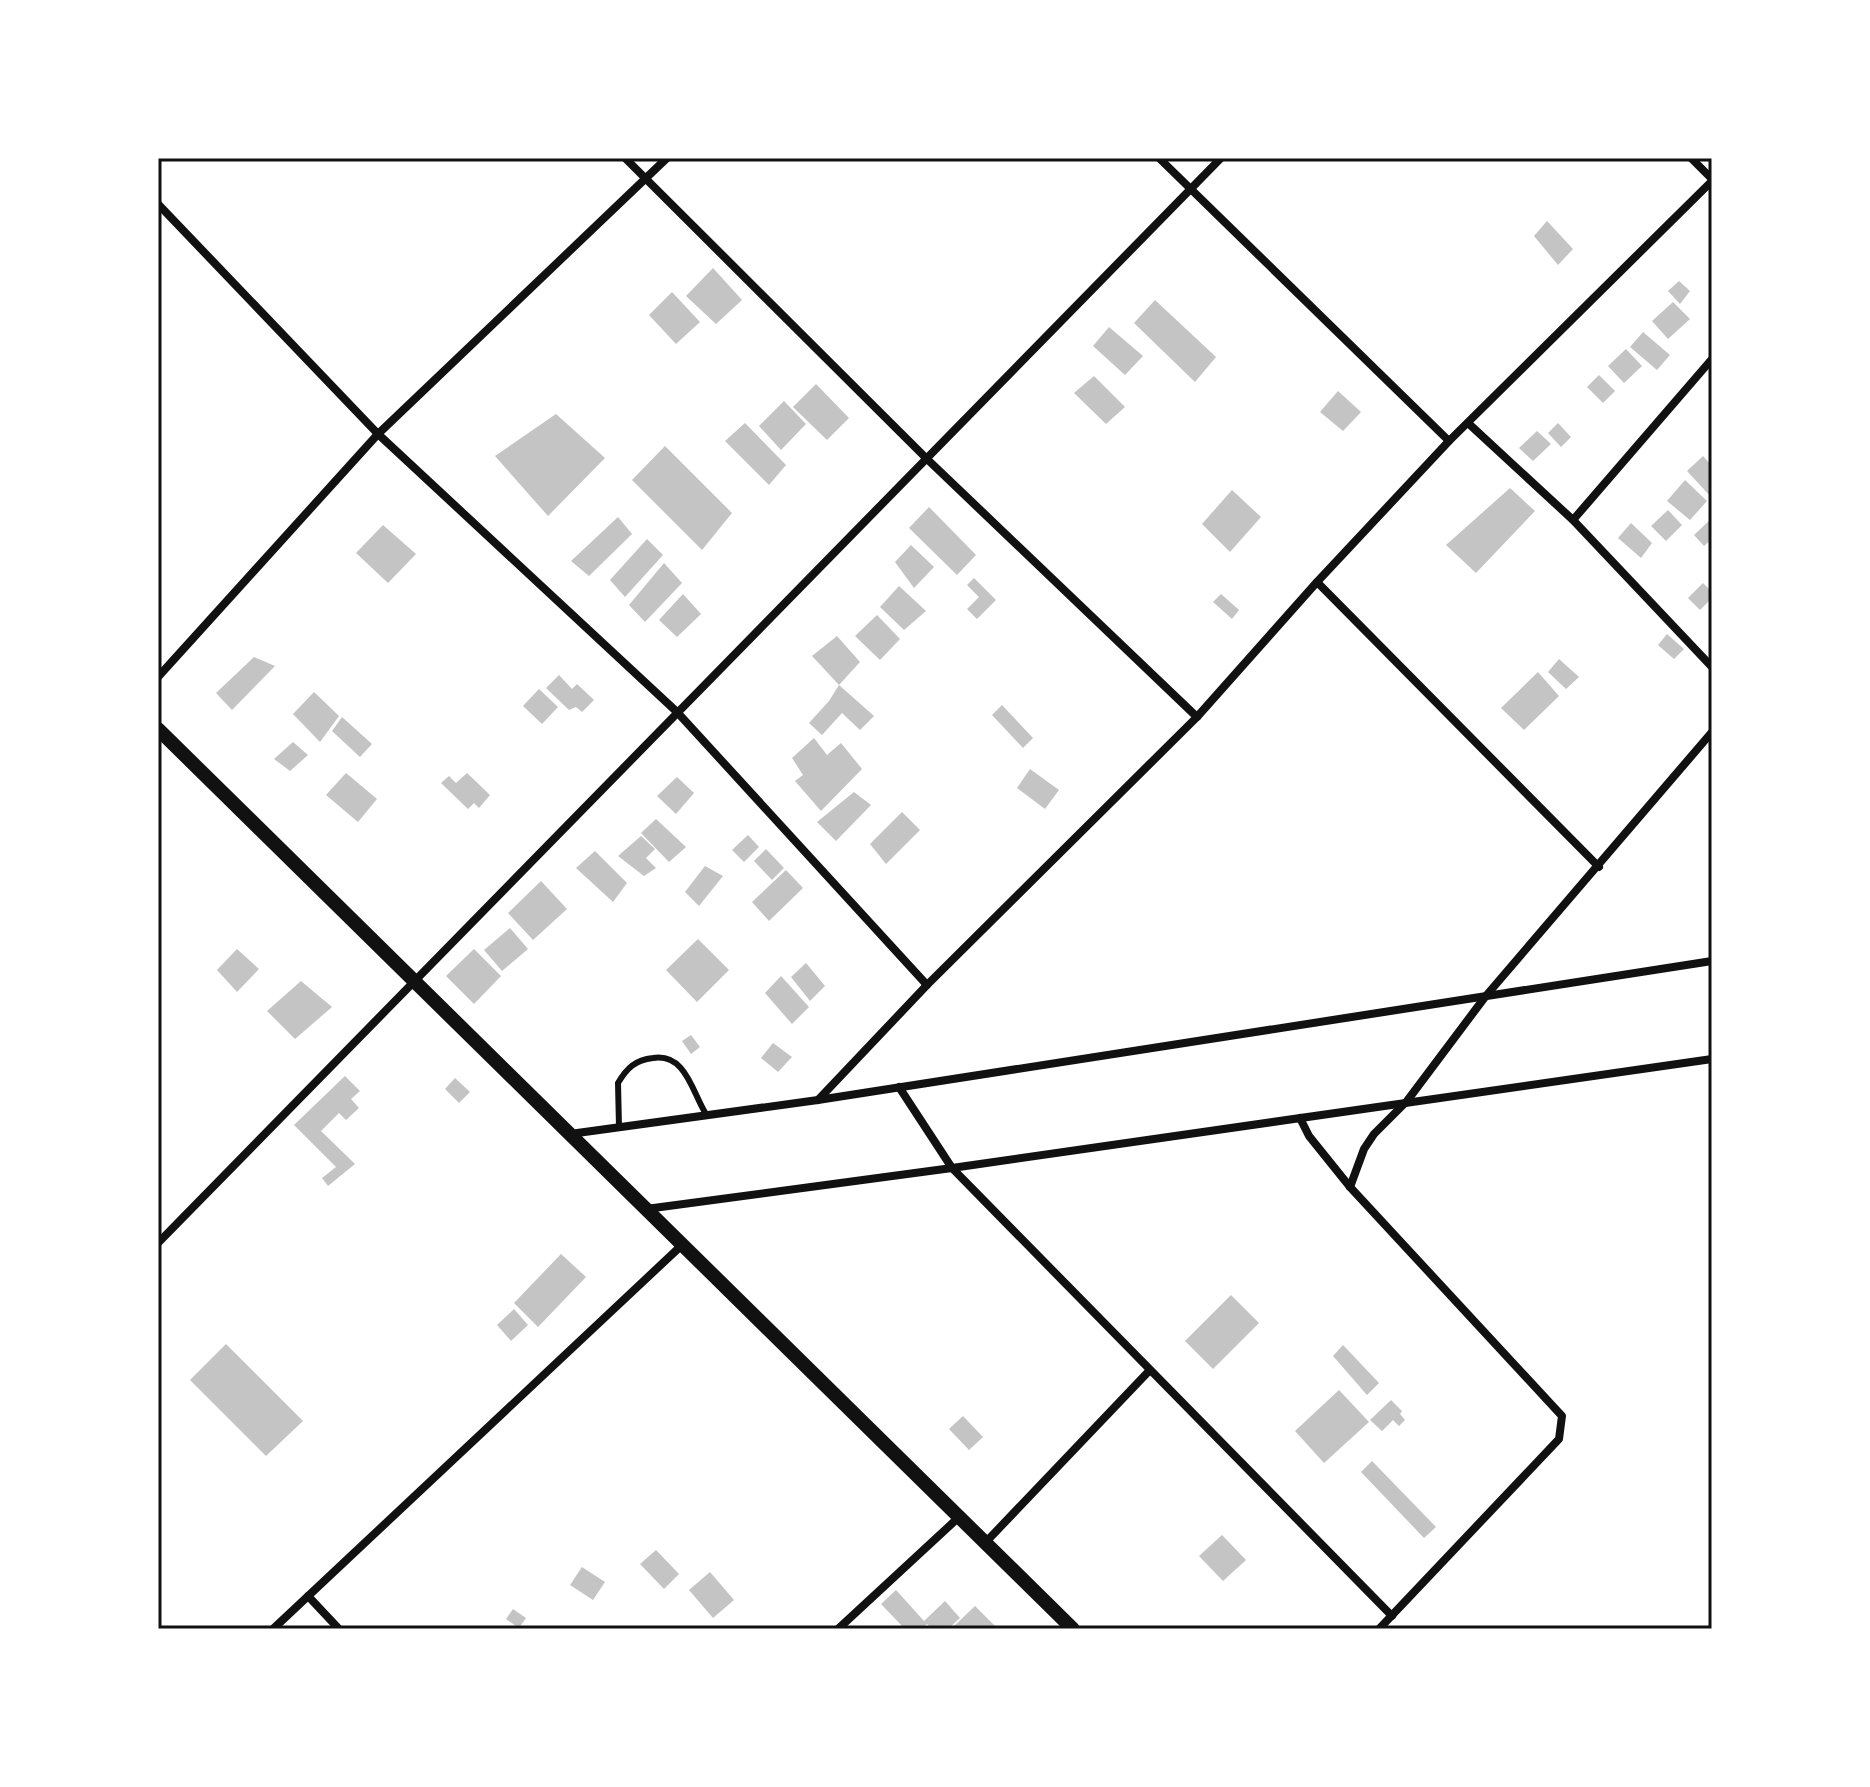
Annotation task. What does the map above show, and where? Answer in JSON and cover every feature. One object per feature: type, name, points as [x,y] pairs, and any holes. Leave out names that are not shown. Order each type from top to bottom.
[{"type":"street","points":[[625,158],[927,459],[1197,717]]},
{"type":"street","points":[[158,677],[378,434],[667,158]]},
{"type":"street","points":[[1159,158],[1449,441]]},
{"type":"street","points":[[158,1243],[1221,158]]},
{"type":"street","points":[[818,1100],[927,985],[1197,717],[1317,582],[1449,441],[1712,180],[1691,158]]},
{"type":"street","points":[[158,204],[378,434],[677,712],[927,985]]},
{"type":"street","points":[[1573,520],[1712,359]]},
{"type":"street","points":[[1468,423],[1573,520],[1712,667]]},
{"type":"street","points":[[1317,582],[1599,867]]},
{"type":"street","points":[[158,729],[1073,1629]]},
{"type":"street","points":[[1350,1187],[1364,1149],[1374,1134],[1407,1101],[1485,997],[1712,732]]},
{"type":"street","points":[[569,1134],[818,1100],[1712,961]]},
{"type":"street","points":[[646,1209],[1712,1059]]},
{"type":"street","points":[[899,1087],[952,1168],[1392,1616]]},
{"type":"street","points":[[1300,1118],[1309,1136],[1350,1187],[1562,1416],[1559,1439],[1379,1629]]},
{"type":"street","points":[[273,1629],[682,1245]]},
{"type":"street","points":[[985,1543],[1149,1371]]},
{"type":"street","points":[[838,1629],[958,1518]]},
{"type":"street","points":[[308,1596],[339,1629]]},
{"type":"lane","points":[[619,1127],[618,1083],[634,1063],[656,1057],[673,1059],[682,1068],[706,1114]]},
{"type":"building","points":[[1547,221],[1573,249],[1558,265],[1534,236]]},
{"type":"building","points":[[713,268],[742,300],[716,324],[686,296]]},
{"type":"building","points":[[1679,281],[1690,291],[1680,304],[1668,291]]},
{"type":"building","points":[[672,292],[700,322],[676,344],[649,315]]},
{"type":"building","points":[[1155,300],[1216,357],[1195,382],[1134,323]]},
{"type":"building","points":[[1673,302],[1690,319],[1668,339],[1652,321]]},
{"type":"building","points":[[1109,327],[1143,356],[1125,375],[1093,346]]},
{"type":"building","points":[[1643,332],[1670,355],[1657,370],[1630,347]]},
{"type":"building","points":[[1626,349],[1642,366],[1624,383],[1608,366]]},
{"type":"building","points":[[1599,375],[1615,391],[1603,403],[1587,387]]},
{"type":"building","points":[[1094,376],[1125,407],[1106,424],[1074,393]]},
{"type":"building","points":[[816,384],[849,418],[827,440],[793,407]]},
{"type":"building","points":[[1338,391],[1361,412],[1343,431],[1320,412]]},
{"type":"building","points":[[784,401],[806,424],[781,450],[759,426]]},
{"type":"building","points":[[556,414],[605,458],[548,516],[495,456]]},
{"type":"building","points":[[745,423],[786,465],[769,485],[725,441]]},
{"type":"building","points":[[1558,423],[1571,437],[1561,447],[1548,433]]},
{"type":"building","points":[[1537,431],[1551,444],[1533,461],[1519,448]]},
{"type":"building","points":[[665,446],[732,513],[702,550],[632,480]]},
{"type":"building","points":[[1703,456],[1712,466],[1712,498],[1687,471]]},
{"type":"building","points":[[1685,480],[1707,501],[1690,520],[1667,501]]},
{"type":"building","points":[[1510,488],[1535,511],[1476,573],[1446,545]]},
{"type":"building","points":[[1232,490],[1261,517],[1230,552],[1202,524]]},
{"type":"building","points":[[929,507],[976,555],[957,575],[909,528]]},
{"type":"building","points":[[1668,510],[1682,525],[1666,541],[1651,526]]},
{"type":"building","points":[[618,517],[632,534],[589,576],[571,561]]},
{"type":"building","points":[[1712,518],[1712,539],[1704,546],[1694,535]]},
{"type":"building","points":[[1631,523],[1652,543],[1641,558],[1618,538]]},
{"type":"building","points":[[383,525],[416,554],[388,583],[356,553]]},
{"type":"building","points":[[647,539],[663,555],[625,597],[610,580]]},
{"type":"building","points":[[911,545],[934,567],[914,588],[895,562]]},
{"type":"building","points":[[664,563],[682,583],[645,622],[629,605]]},
{"type":"building","points":[[974,578],[996,600],[977,619],[967,609],[979,597],[967,585]]},
{"type":"building","points":[[1703,583],[1712,592],[1712,598],[1700,610],[1688,598]]},
{"type":"building","points":[[899,586],[926,611],[904,630],[880,607]]},
{"type":"building","points":[[683,594],[701,614],[677,637],[659,620]]},
{"type":"building","points":[[1221,594],[1239,610],[1232,619],[1213,602]]},
{"type":"building","points":[[877,615],[900,639],[880,660],[855,636]]},
{"type":"building","points":[[1667,634],[1684,649],[1674,659],[1658,645]]},
{"type":"building","points":[[837,636],[860,662],[839,685],[812,656]]},
{"type":"building","points":[[254,657],[275,666],[232,710],[216,693]]},
{"type":"building","points":[[1559,659],[1579,677],[1566,689],[1548,672]]},
{"type":"building","points":[[1538,672],[1559,696],[1524,730],[1501,708]]},
{"type":"building","points":[[559,675],[572,689],[577,684],[594,700],[582,712],[576,707],[569,710],[546,688]]},
{"type":"building","points":[[839,685],[874,716],[860,730],[842,713],[822,735],[809,723]]},
{"type":"building","points":[[539,689],[558,707],[542,724],[523,706]]},
{"type":"building","points":[[314,692],[339,716],[320,742],[293,714]]},
{"type":"building","points":[[1002,705],[1033,738],[1023,748],[992,715]]},
{"type":"building","points":[[342,717],[372,744],[360,757],[332,731]]},
{"type":"building","points":[[814,738],[827,755],[841,743],[862,769],[821,811],[795,781],[803,775],[792,758]]},
{"type":"building","points":[[293,742],[308,755],[290,771],[274,759]]},
{"type":"building","points":[[1030,769],[1059,790],[1045,809],[1017,788]]},
{"type":"building","points":[[346,773],[377,799],[358,822],[326,795]]},
{"type":"building","points":[[467,773],[490,795],[479,808],[474,803],[468,809],[441,783],[449,776],[456,783]]},
{"type":"building","points":[[677,777],[694,793],[676,814],[657,796]]},
{"type":"building","points":[[854,792],[871,805],[836,841],[817,822]]},
{"type":"building","points":[[902,812],[920,830],[886,864],[870,844]]},
{"type":"building","points":[[656,819],[686,847],[669,862],[641,833]]},
{"type":"building","points":[[748,835],[759,847],[744,862],[732,850]]},
{"type":"building","points":[[641,836],[655,849],[646,858],[656,868],[644,876],[618,856]]},
{"type":"building","points":[[766,849],[784,868],[772,880],[754,861]]},
{"type":"building","points":[[595,851],[627,883],[613,902],[576,868]]},
{"type":"building","points":[[705,866],[723,876],[699,906],[685,892]]},
{"type":"building","points":[[786,870],[803,888],[769,921],[752,902]]},
{"type":"building","points":[[541,881],[567,909],[533,940],[508,913]]},
{"type":"building","points":[[510,928],[528,949],[502,971],[484,950]]},
{"type":"building","points":[[698,939],[729,970],[697,1002],[666,970]]},
{"type":"building","points":[[237,949],[259,969],[237,992],[217,970]]},
{"type":"building","points":[[474,949],[501,976],[474,1004],[446,976]]},
{"type":"building","points":[[806,963],[825,986],[810,1001],[791,977]]},
{"type":"building","points":[[781,976],[809,1007],[792,1024],[765,993]]},
{"type":"building","points":[[301,981],[332,1007],[295,1039],[267,1011]]},
{"type":"building","points":[[691,1035],[700,1047],[691,1054],[682,1041]]},
{"type":"building","points":[[773,1043],[792,1057],[778,1072],[761,1058]]},
{"type":"building","points":[[345,1076],[360,1091],[351,1099],[359,1108],[346,1120],[339,1113],[321,1131],[355,1164],[328,1186],[322,1178],[336,1167],[294,1125]]},
{"type":"building","points":[[455,1078],[470,1092],[459,1103],[445,1089]]},
{"type":"building","points":[[561,1254],[586,1277],[538,1327],[514,1303]]},
{"type":"building","points":[[1231,1295],[1259,1323],[1213,1369],[1185,1341]]},
{"type":"building","points":[[514,1309],[528,1325],[511,1341],[497,1325]]},
{"type":"building","points":[[226,1344],[303,1421],[266,1456],[190,1380]]},
{"type":"building","points":[[1343,1345],[1379,1383],[1367,1395],[1333,1356]]},
{"type":"building","points":[[1339,1390],[1369,1422],[1324,1463],[1295,1431]]},
{"type":"building","points":[[1391,1400],[1402,1411],[1400,1414],[1405,1420],[1399,1426],[1393,1420],[1382,1431],[1370,1420]]},
{"type":"building","points":[[963,1416],[983,1437],[969,1450],[949,1429]]},
{"type":"building","points":[[1372,1461],[1436,1527],[1424,1538],[1361,1472]]},
{"type":"building","points":[[1222,1535],[1246,1560],[1223,1581],[1199,1556]]},
{"type":"building","points":[[656,1550],[679,1574],[664,1589],[640,1564]]},
{"type":"building","points":[[582,1567],[605,1582],[593,1600],[570,1585]]},
{"type":"building","points":[[710,1572],[734,1600],[713,1618],[689,1590]]},
{"type":"building","points":[[896,1590],[924,1621],[945,1601],[960,1618],[948,1629],[932,1629],[927,1624],[921,1629],[905,1629],[881,1604]]},
{"type":"building","points":[[975,1606],[995,1626],[992,1629],[951,1629]]},
{"type":"building","points":[[513,1609],[526,1618],[519,1628],[506,1619]]}]
